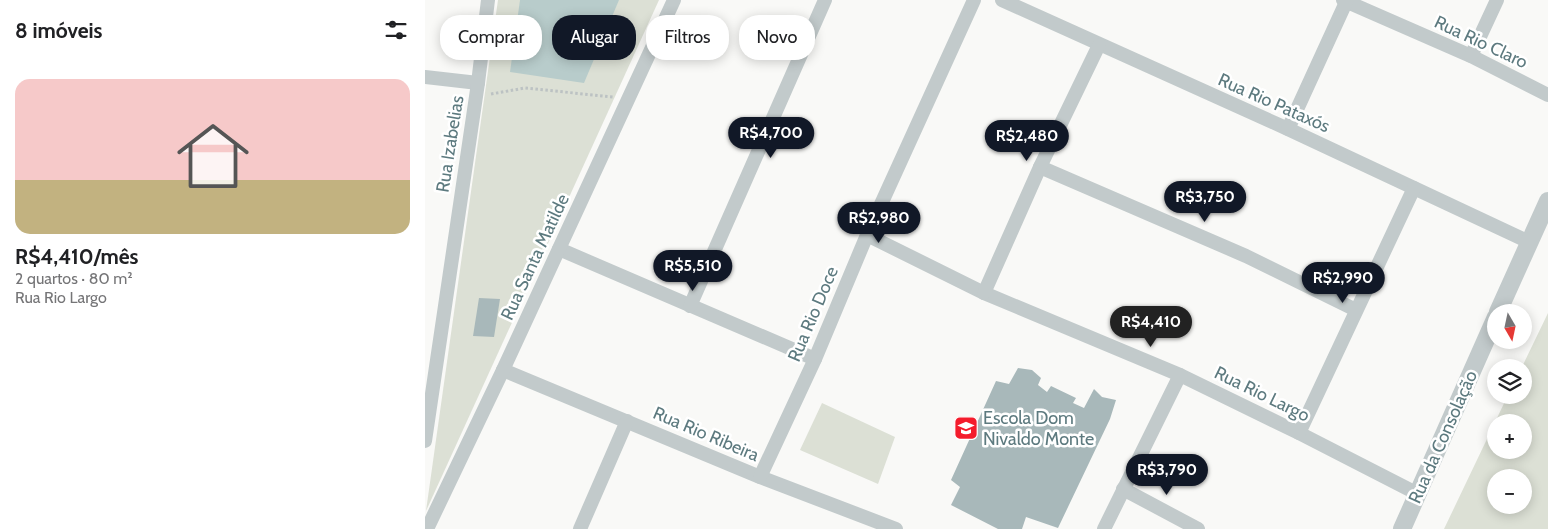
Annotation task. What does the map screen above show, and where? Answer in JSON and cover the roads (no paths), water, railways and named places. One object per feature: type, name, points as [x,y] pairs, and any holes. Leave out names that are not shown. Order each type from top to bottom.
[{"type":"street","name":"Rua Izabelias","points":[[425,441],[485,84],[489,0]]},
{"type":"street","name":"Rua Santa Matilde","points":[[428,521],[503,370],[674,0]]},
{"type":"street","points":[[690,306],[825,0]]},
{"type":"street","name":"Rua Rio Doce","points":[[760,477],[815,359],[867,235],[974,0]]},
{"type":"street","name":"Rua Rio Pataxós","points":[[1002,0],[1288,129],[1529,242]]},
{"type":"street","points":[[1471,56],[1497,0]]},
{"type":"street","points":[[1288,129],[1345,1]]},
{"type":"street","name":"Rua Rio Claro","points":[[1345,1],[1471,56],[1548,96]]},
{"type":"street","points":[[984,293],[1041,166],[1099,45]]},
{"type":"street","points":[[425,77],[485,84]]},
{"type":"street","points":[[1041,166],[1246,256],[1356,310]]},
{"type":"street","points":[[1299,433],[1414,188]]},
{"type":"street","points":[[1502,304],[1548,201]]},
{"type":"street","name":"Rua Rio Largo","points":[[867,235],[984,293],[1180,375],[1418,494]]},
{"type":"street","points":[[559,249],[815,359]]},
{"type":"street","name":"Rua da Consolação","points":[[1402,529],[1487,337]]},
{"type":"street","name":"Rua Rio Ribeira","points":[[503,370],[760,477],[896,529]]},
{"type":"street","points":[[1103,529],[1180,375]]},
{"type":"street","points":[[580,529],[627,421]]},
{"type":"street","points":[[1123,489],[1198,529]]},
{"type":"place","name":"Escola Dom Nivaldo Monte","points":[[966,428]]}]
